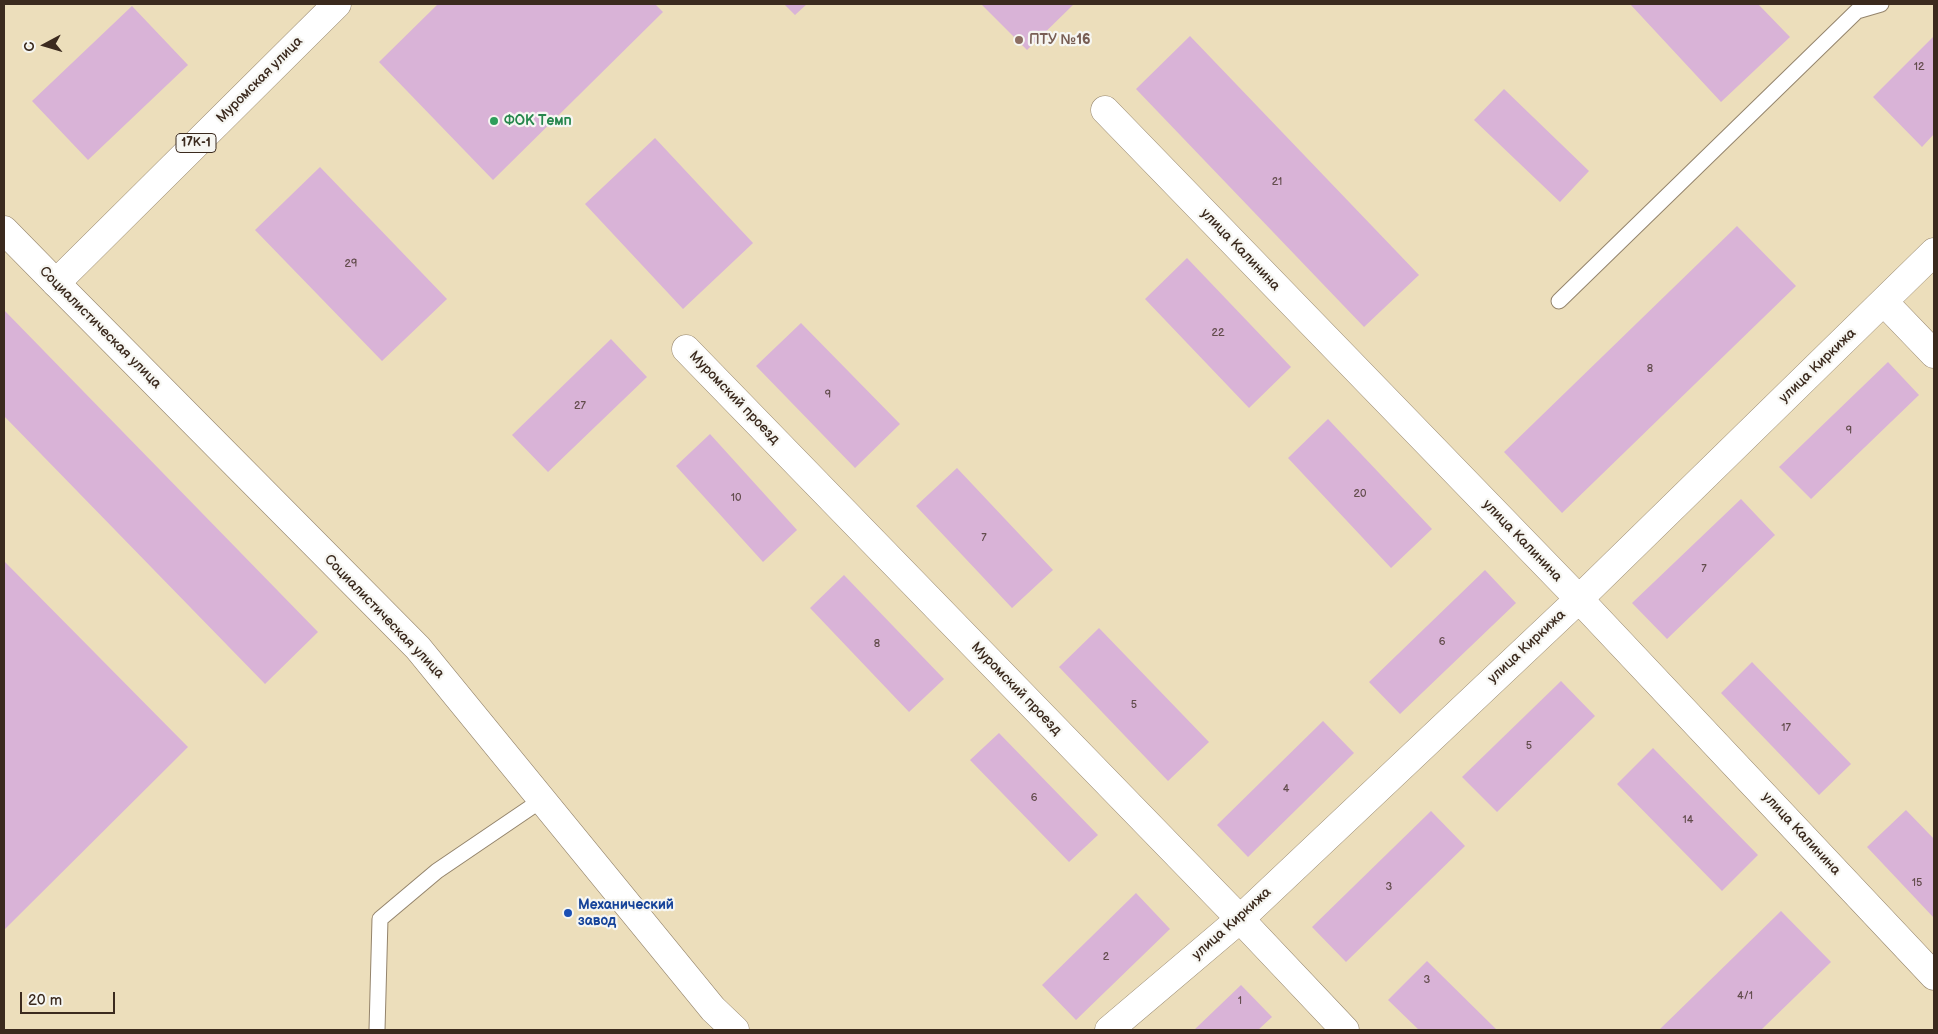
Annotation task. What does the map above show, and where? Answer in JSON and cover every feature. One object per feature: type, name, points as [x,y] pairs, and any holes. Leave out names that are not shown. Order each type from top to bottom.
[{"type":"street","name":"Муромская улица","points":[[56,283],[337,4]]},
{"type":"street","name":"улица Калинина","points":[[1105,110],[1579,599],[1934,976]]},
{"type":"street","name":"Социалистическая улица","points":[[4,230],[418,648],[713,1009],[735,1030]]},
{"type":"street","name":"улица Киркижа","points":[[1109,1030],[1240,918],[1579,599],[1934,252]]},
{"type":"street","points":[[1884,302],[1934,354]]},
{"type":"street","name":"Муромский проезд","points":[[686,349],[1240,918],[1345,1030]]},
{"type":"lane","points":[[1559,301],[1856,11],[1881,4]]},
{"type":"lane","points":[[377,1030],[380,919],[437,871],[543,799]]},
{"type":"building","name":"ФОК Темп","points":[[438,4],[655,4],[663,12],[493,180],[379,62]]},
{"type":"building","points":[[784,4],[807,4],[795,15]]},
{"type":"building","points":[[981,4],[1074,4],[1027,50]]},
{"type":"building","points":[[1630,4],[1758,4],[1790,37],[1721,102]]},
{"type":"building","points":[[132,6],[188,65],[88,160],[32,101]]},
{"type":"building","points":[[1190,36],[1419,275],[1364,327],[1136,89]]},
{"type":"building","points":[[1934,36],[1934,134],[1922,147],[1873,97]]},
{"type":"building","points":[[1504,89],[1589,171],[1560,202],[1474,120]]},
{"type":"building","points":[[655,138],[753,243],[683,309],[585,204]]},
{"type":"building","points":[[320,167],[447,299],[382,361],[255,230]]},
{"type":"building","points":[[1737,226],[1796,286],[1562,513],[1504,452]]},
{"type":"building","points":[[1187,258],[1291,367],[1249,408],[1145,299]]},
{"type":"building","points":[[4,310],[318,632],[265,684],[4,416]]},
{"type":"building","points":[[801,323],[900,424],[855,468],[756,366]]},
{"type":"building","points":[[611,339],[647,377],[548,472],[512,435]]},
{"type":"building","points":[[1888,362],[1919,395],[1811,499],[1779,467]]},
{"type":"building","points":[[1328,419],[1432,529],[1391,568],[1288,458]]},
{"type":"building","points":[[710,434],[797,530],[763,562],[676,466]]},
{"type":"building","points":[[957,468],[1053,570],[1012,608],[916,506]]},
{"type":"building","points":[[1741,499],[1775,535],[1667,639],[1632,603]]},
{"type":"building","points":[[4,561],[188,747],[4,930]]},
{"type":"building","points":[[1485,570],[1516,603],[1400,714],[1369,682]]},
{"type":"building","points":[[844,575],[944,679],[909,712],[810,608]]},
{"type":"building","points":[[1099,628],[1209,742],[1168,781],[1059,667]]},
{"type":"building","points":[[1752,662],[1851,764],[1819,795],[1721,693]]},
{"type":"building","points":[[1561,681],[1595,716],[1497,812],[1462,777]]},
{"type":"building","points":[[1323,721],[1354,753],[1248,857],[1217,825]]},
{"type":"building","points":[[999,733],[1098,835],[1069,862],[970,760]]},
{"type":"building","points":[[1653,748],[1758,855],[1722,891],[1617,784]]},
{"type":"building","points":[[1906,810],[1934,839],[1934,918],[1867,847]]},
{"type":"building","points":[[1431,811],[1465,846],[1346,962],[1312,927]]},
{"type":"building","points":[[1136,893],[1170,929],[1076,1020],[1042,985]]},
{"type":"building","points":[[1781,911],[1831,962],[1761,1030],[1659,1030]]},
{"type":"building","points":[[1427,961],[1497,1030],[1419,1030],[1388,1000]]},
{"type":"building","points":[[1241,985],[1272,1017],[1258,1030],[1194,1030]]},
{"type":"place","name":"ПТУ №16","points":[[1019,40]]},
{"type":"place","name":"ФОК Темп","points":[[494,121]]},
{"type":"place","name":"Механический завод","points":[[568,913]]}]
